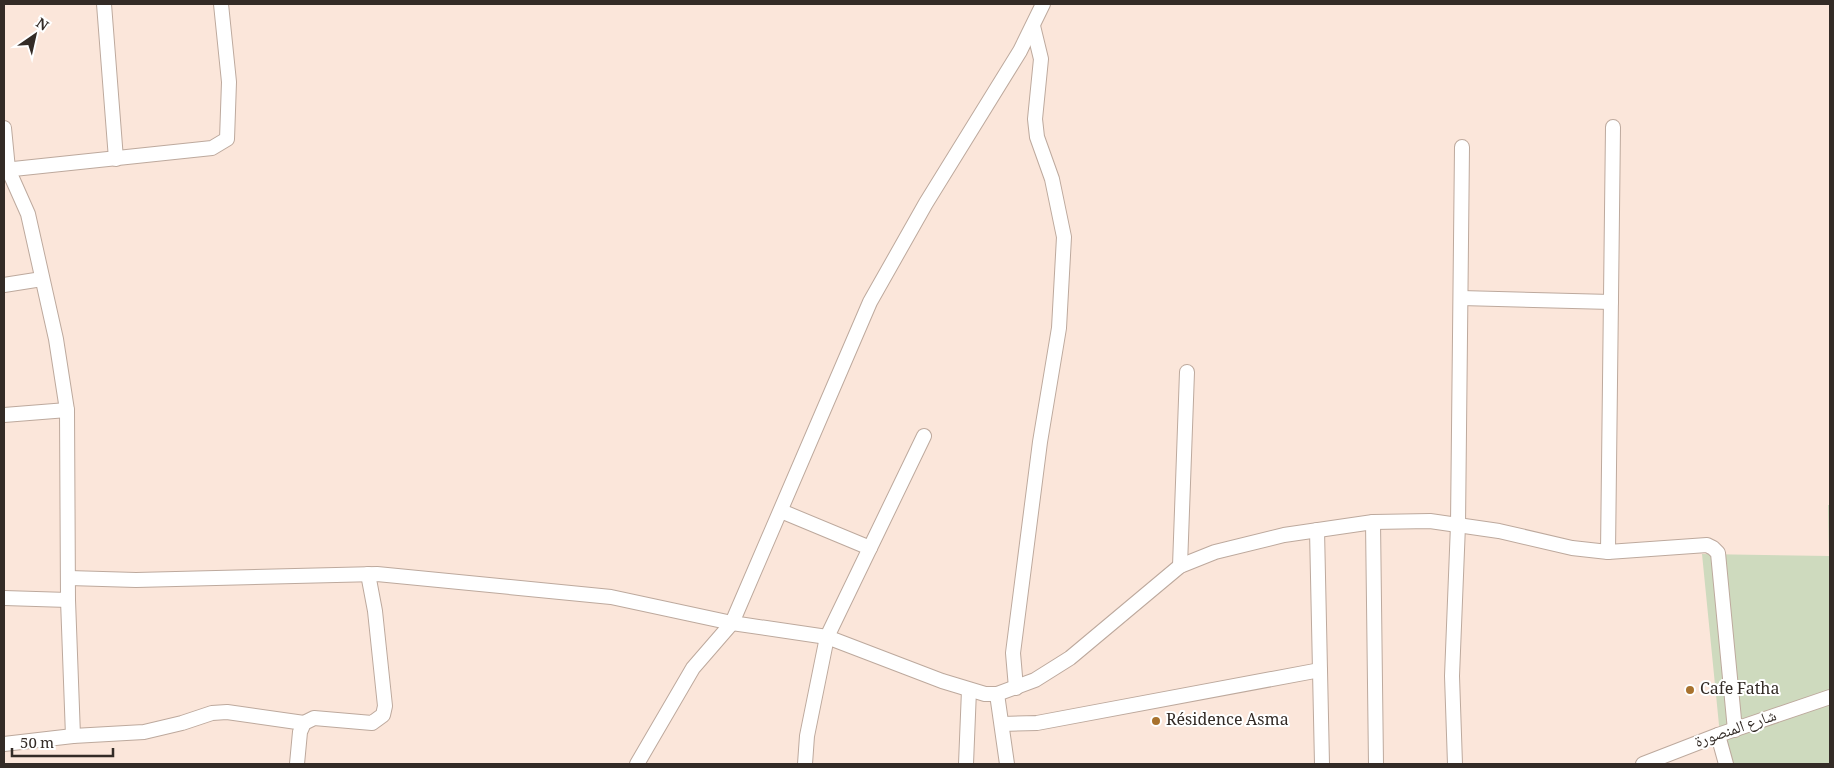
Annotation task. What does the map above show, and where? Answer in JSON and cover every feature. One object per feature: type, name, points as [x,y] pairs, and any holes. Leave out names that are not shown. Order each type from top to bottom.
[{"type":"street","points":[[104,4],[116,159]]},
{"type":"street","points":[[6,169],[212,148],[227,139],[229,82],[221,4]]},
{"type":"street","points":[[637,764],[693,668],[732,623],[870,302],[926,203],[1002,81],[1033,26],[1043,4]]},
{"type":"street","points":[[1016,688],[1013,653],[1040,442],[1059,328],[1064,237],[1052,179],[1037,137],[1035,119],[1041,59],[1033,26]]},
{"type":"street","points":[[1608,552],[1613,127]]},
{"type":"street","points":[[4,128],[6,169],[28,214],[61,362],[67,410],[68,600],[73,736]]},
{"type":"street","points":[[1455,764],[1452,676],[1458,525],[1462,147]]},
{"type":"street","points":[[4,285],[42,279]]},
{"type":"street","points":[[1460,298],[1611,302]]},
{"type":"street","points":[[1180,566],[1188,372]]},
{"type":"street","points":[[4,415],[67,410]]},
{"type":"street","points":[[805,764],[807,736],[827,637],[924,436]]},
{"type":"street","points":[[781,511],[870,548]]},
{"type":"street","points":[[69,578],[136,580],[368,574],[611,597],[732,623],[827,637],[969,690],[997,694],[1034,680],[1078,653],[1180,566],[1215,552],[1317,530],[1373,522],[1430,521],[1499,531],[1572,548],[1608,552],[1706,545],[1718,553],[1735,730]]},
{"type":"street","points":[[1373,522],[1376,764]]},
{"type":"street","points":[[1317,530],[1322,764]]},
{"type":"street","points":[[4,744],[73,736],[144,732],[182,723],[212,713],[227,712],[304,723],[314,718],[372,723],[383,715],[385,706],[375,610],[368,574]]},
{"type":"street","points":[[4,598],[68,600]]},
{"type":"street","points":[[1002,724],[1037,724],[1320,670]]},
{"type":"street","points":[[966,764],[969,690]]},
{"type":"street","points":[[997,694],[1007,764]]},
{"type":"street","name":"شارع المنصورة","points":[[1643,764],[1718,735],[1830,697]]},
{"type":"street","points":[[297,764],[300,732],[304,723]]},
{"type":"street","points":[[1718,735],[1726,764]]},
{"type":"green space","points":[[1828,505],[1830,505],[1830,764],[1731,764],[1719,725],[1702,554],[1829,556]]},
{"type":"place","name":"Cafe Fatha","points":[[1690,690]]},
{"type":"place","name":"Résidence Asma","points":[[1156,721]]}]
